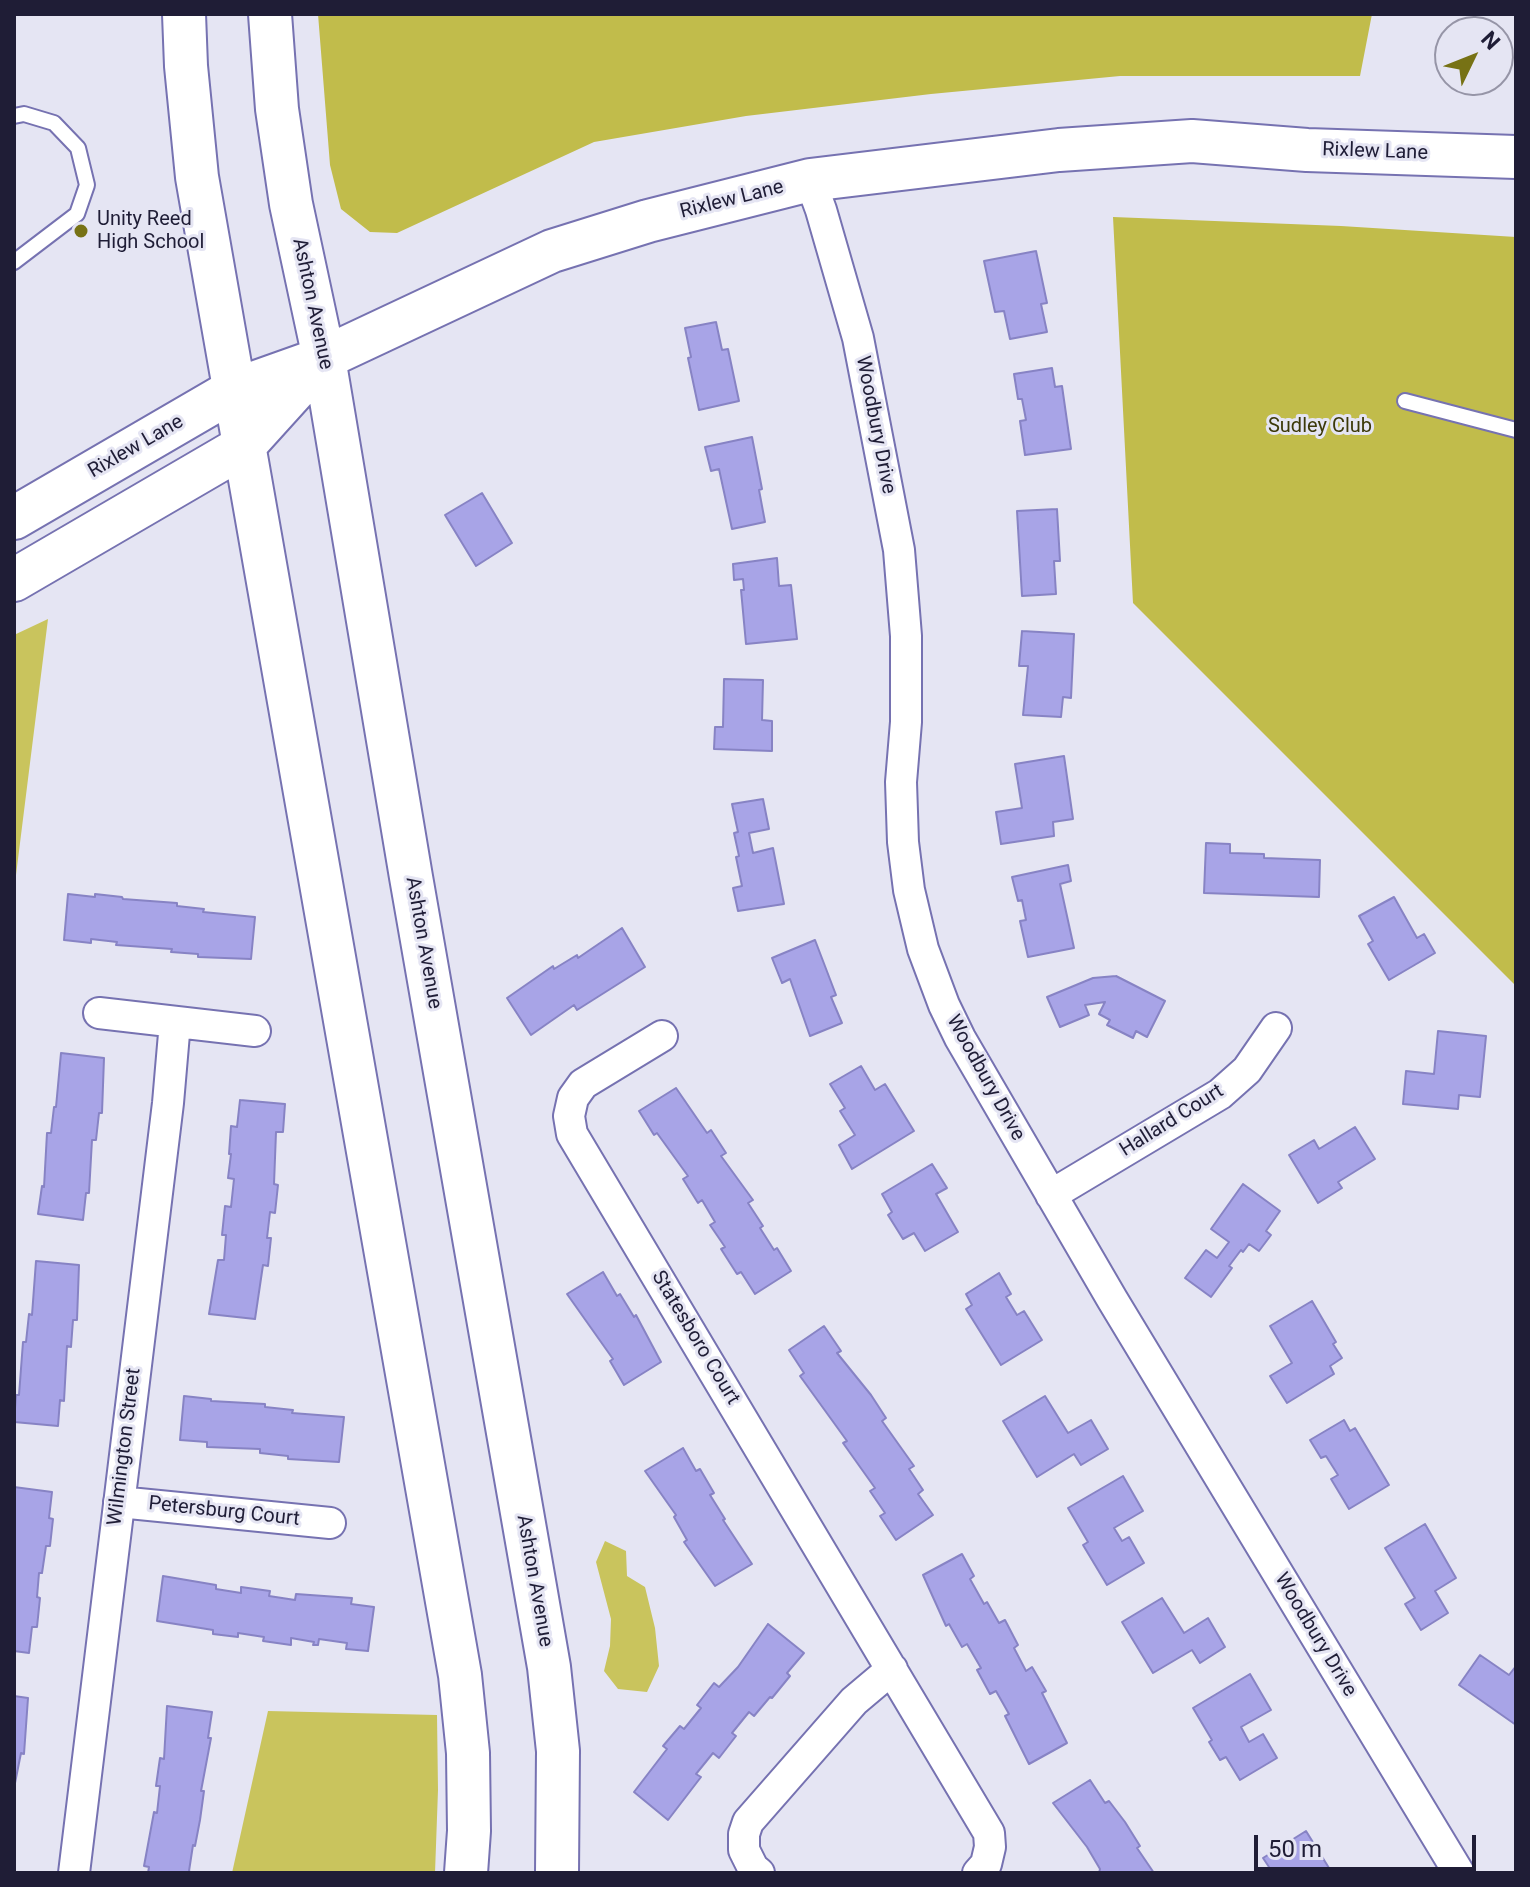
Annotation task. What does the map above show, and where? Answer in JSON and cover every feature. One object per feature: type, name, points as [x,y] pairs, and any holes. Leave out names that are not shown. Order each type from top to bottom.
[{"type":"main road","points":[[184,14],[197,177],[460,1675],[468,1753],[466,1873]]},
{"type":"main road","name":"Ashton Avenue","points":[[270,14],[277,109],[291,204],[324,358],[549,1667],[558,1751],[557,1873]]},
{"type":"main road","name":"Rixlew Lane","points":[[14,518],[234,390],[324,358],[552,251],[648,221],[810,180],[1059,150],[1192,141],[1307,150],[1516,157]]},
{"type":"main road","points":[[14,580],[244,446],[324,358]]},
{"type":"street","name":"Woodbury Drive","points":[[810,180],[858,338],[899,550],[906,636],[906,722],[901,782],[903,842],[909,890],[923,949],[944,1005],[1051,1195],[1459,1873]]},
{"type":"street","points":[[99,1013],[255,1031]]},
{"type":"street","name":"Wilmington Street","points":[[74,1873],[175,1022]]},
{"type":"street","name":"Hallard Court","points":[[1051,1195],[1220,1094],[1247,1070],[1276,1028]]},
{"type":"street","name":"Statesboro Court","points":[[662,1036],[583,1084],[573,1098],[569,1116],[572,1134],[989,1833],[986,1864],[978,1873]]},
{"type":"street","name":"Petersburg Court","points":[[119,1502],[330,1523]]},
{"type":"street","points":[[759,1873],[744,1850],[748,1822],[854,1701],[892,1669]]},
{"type":"lane","points":[[14,116],[24,114],[54,123],[78,148],[87,185],[77,214],[14,262]]},
{"type":"lane","points":[[1405,401],[1516,430]]},
{"type":"shaded area","points":[[48,619],[14,891],[14,635]]},
{"type":"shaded area","points":[[605,1541],[626,1551],[627,1576],[645,1587],[655,1628],[659,1666],[647,1692],[618,1689],[604,1671],[610,1646],[611,1619],[596,1562]]},
{"type":"shaded area","points":[[268,1711],[437,1715],[435,1873],[232,1873]]},
{"type":"green space","points":[[318,14],[1372,14],[1360,76],[1120,76],[746,116],[594,142],[397,233],[370,232],[341,209],[330,165]]},
{"type":"green space","name":"Sudley Club","points":[[1113,217],[1516,237],[1516,986],[1133,603]]},
{"type":"building","points":[[1036,251],[1047,303],[1041,304],[1047,332],[1010,339],[1004,311],[995,312],[984,261]]},
{"type":"building","points":[[716,322],[722,350],[728,349],[739,401],[699,410],[685,328]]},
{"type":"building","points":[[1052,368],[1055,387],[1062,386],[1071,449],[1025,455],[1020,421],[1026,420],[1022,399],[1018,399],[1014,374]]},
{"type":"building","points":[[752,437],[765,522],[732,529],[719,469],[711,471],[705,447]]},
{"type":"building","points":[[482,493],[512,543],[476,566],[445,515]]},
{"type":"building","points":[[1057,509],[1060,561],[1054,561],[1056,594],[1022,596],[1017,511]]},
{"type":"building","points":[[777,558],[779,586],[791,585],[797,639],[746,644],[741,590],[744,590],[743,579],[734,580],[733,564]]},
{"type":"building","points":[[1022,631],[1074,634],[1071,698],[1063,697],[1061,717],[1023,715],[1028,666],[1019,666]]},
{"type":"building","points":[[724,679],[763,680],[762,720],[772,721],[772,751],[714,749],[715,727],[723,727]]},
{"type":"building","points":[[1064,756],[1073,819],[1053,822],[1054,836],[1001,844],[996,812],[1022,808],[1015,764]]},
{"type":"building","points":[[763,799],[769,829],[749,833],[753,853],[773,848],[784,904],[738,911],[733,888],[742,886],[734,833],[738,832],[732,804]]},
{"type":"building","points":[[1206,843],[1230,844],[1230,853],[1320,860],[1319,897],[1204,893]]},
{"type":"building","points":[[1068,865],[1071,881],[1060,884],[1074,948],[1028,957],[1020,921],[1026,920],[1022,900],[1018,901],[1012,877]]},
{"type":"building","points":[[68,894],[177,903],[177,906],[204,909],[203,912],[255,917],[251,959],[198,957],[198,954],[171,952],[172,949],[116,945],[117,942],[91,939],[91,943],[64,940]]},
{"type":"building","points":[[1394,897],[1417,938],[1424,934],[1435,953],[1389,980],[1368,944],[1373,941],[1359,916]]},
{"type":"building","points":[[622,928],[645,967],[577,1010],[574,1005],[531,1035],[507,998],[553,966],[554,969],[577,955],[578,958]]},
{"type":"building","points":[[815,940],[836,995],[831,997],[842,1023],[810,1036],[790,979],[782,983],[772,958]]},
{"type":"building","points":[[1116,976],[1165,1001],[1147,1037],[1136,1031],[1133,1038],[1107,1025],[1110,1020],[1099,1014],[1105,1002],[1085,1005],[1089,1015],[1060,1027],[1047,997],[1093,978]]},
{"type":"building","points":[[1438,1031],[1486,1036],[1480,1097],[1459,1095],[1458,1109],[1403,1104],[1406,1071],[1434,1074]]},
{"type":"building","points":[[61,1053],[104,1058],[102,1113],[99,1113],[96,1140],[92,1140],[89,1193],[86,1193],[83,1220],[38,1214],[44,1187],[47,1133],[51,1133],[56,1107]]},
{"type":"building","points":[[861,1066],[875,1090],[885,1084],[914,1131],[852,1169],[839,1145],[855,1135],[840,1111],[845,1108],[830,1084]]},
{"type":"building","points":[[676,1088],[707,1133],[711,1130],[726,1153],[721,1156],[753,1200],[748,1203],[763,1226],[760,1228],[791,1271],[755,1294],[721,1249],[725,1247],[710,1225],[715,1222],[702,1200],[698,1203],[683,1179],[688,1176],[657,1133],[654,1135],[639,1111]]},
{"type":"building","points":[[240,1100],[285,1104],[283,1132],[276,1132],[274,1184],[278,1185],[275,1213],[270,1212],[268,1266],[263,1265],[255,1319],[209,1314],[218,1260],[224,1260],[226,1235],[222,1235],[225,1206],[231,1207],[234,1179],[228,1178],[231,1126],[237,1127]]},
{"type":"building","points":[[1355,1127],[1375,1159],[1338,1182],[1342,1188],[1318,1203],[1289,1155],[1314,1140],[1319,1149]]},
{"type":"building","points":[[932,1164],[947,1188],[936,1194],[958,1232],[925,1251],[914,1233],[903,1239],[888,1215],[892,1212],[882,1194]]},
{"type":"building","points":[[1243,1184],[1280,1211],[1266,1231],[1271,1235],[1259,1251],[1249,1244],[1243,1252],[1241,1250],[1211,1297],[1185,1278],[1206,1250],[1217,1258],[1229,1242],[1211,1229]]},
{"type":"building","points":[[36,1261],[79,1265],[77,1320],[73,1320],[71,1347],[67,1346],[64,1401],[60,1400],[58,1426],[14,1422],[23,1342],[26,1342],[29,1314],[32,1315]]},
{"type":"building","points":[[603,1272],[617,1296],[620,1294],[634,1317],[636,1315],[661,1362],[624,1385],[610,1361],[613,1359],[567,1294]]},
{"type":"building","points":[[999,1273],[1011,1294],[1006,1297],[1017,1315],[1024,1311],[1042,1340],[1001,1365],[966,1309],[972,1305],[966,1294]]},
{"type":"building","points":[[1312,1301],[1342,1358],[1330,1366],[1334,1374],[1287,1403],[1270,1376],[1292,1363],[1270,1326]]},
{"type":"building","points":[[824,1326],[841,1351],[837,1353],[871,1395],[886,1418],[882,1421],[914,1466],[909,1469],[923,1490],[918,1494],[933,1515],[896,1540],[880,1516],[885,1513],[870,1491],[875,1488],[843,1443],[847,1441],[800,1376],[804,1373],[789,1350]]},
{"type":"building","points":[[184,1396],[265,1404],[265,1407],[293,1410],[292,1413],[344,1417],[339,1462],[288,1459],[288,1456],[260,1453],[260,1449],[207,1447],[207,1442],[180,1440]]},
{"type":"building","points":[[1045,1396],[1068,1433],[1091,1420],[1108,1449],[1081,1465],[1074,1454],[1037,1477],[1003,1421]]},
{"type":"building","points":[[1344,1420],[1350,1431],[1355,1428],[1389,1485],[1349,1509],[1331,1479],[1338,1475],[1326,1456],[1321,1458],[1310,1440]]},
{"type":"building","points":[[683,1448],[696,1471],[700,1469],[714,1493],[710,1495],[723,1520],[752,1564],[715,1586],[684,1542],[687,1540],[674,1517],[676,1515],[645,1471]]},
{"type":"building","points":[[1123,1476],[1143,1511],[1114,1528],[1122,1541],[1129,1537],[1144,1563],[1107,1585],[1083,1545],[1088,1542],[1068,1508]]},
{"type":"building","points":[[14,1487],[52,1492],[50,1546],[46,1546],[42,1573],[39,1573],[37,1627],[32,1627],[29,1653],[14,1651]]},
{"type":"building","points":[[1425,1524],[1456,1578],[1435,1591],[1448,1613],[1421,1630],[1405,1604],[1415,1598],[1385,1548]]},
{"type":"building","points":[[962,1554],[974,1576],[970,1579],[984,1604],[987,1602],[999,1623],[1005,1620],[1018,1645],[1014,1648],[1026,1671],[1032,1667],[1046,1691],[1042,1693],[1067,1743],[1029,1764],[1005,1716],[1009,1714],[996,1691],[990,1694],[977,1670],[981,1668],[967,1644],[962,1647],[949,1624],[946,1626],[923,1575]]},
{"type":"building","points":[[163,1576],[216,1585],[216,1589],[241,1593],[241,1587],[270,1591],[269,1596],[295,1600],[296,1594],[352,1598],[351,1604],[374,1607],[368,1651],[346,1649],[347,1643],[319,1639],[318,1645],[313,1645],[314,1642],[291,1638],[291,1645],[238,1633],[238,1637],[213,1634],[213,1630],[157,1621]]},
{"type":"building","points":[[1162,1598],[1184,1633],[1208,1618],[1225,1647],[1200,1663],[1192,1650],[1153,1673],[1122,1622]]},
{"type":"building","points":[[768,1624],[804,1653],[772,1698],[754,1716],[749,1712],[732,1733],[736,1736],[719,1758],[713,1753],[696,1774],[701,1777],[668,1820],[634,1792],[667,1749],[663,1746],[680,1726],[684,1729],[701,1708],[697,1705],[714,1683],[719,1687],[738,1667]]},
{"type":"building","points":[[1480,1655],[1509,1675],[1516,1666],[1516,1725],[1459,1685]]},
{"type":"building","points":[[1250,1674],[1271,1710],[1241,1727],[1249,1742],[1263,1734],[1277,1758],[1240,1780],[1226,1757],[1220,1760],[1193,1708]]},
{"type":"building","points":[[14,1696],[28,1698],[24,1754],[21,1753],[14,1788]]},
{"type":"building","points":[[167,1706],[212,1712],[200,1820],[189,1871],[192,1873],[148,1873],[149,1867],[144,1866],[154,1812],[157,1813],[160,1786],[156,1786],[160,1758],[164,1759]]},
{"type":"building","points":[[1090,1780],[1105,1803],[1109,1801],[1125,1822],[1140,1846],[1137,1848],[1154,1873],[1099,1873],[1100,1869],[1087,1847],[1053,1803]]},
{"type":"building","points":[[1306,1831],[1329,1868],[1320,1873],[1273,1873],[1263,1858]]},
{"type":"place","name":"Unity Reed High School","points":[[81,231]]}]
